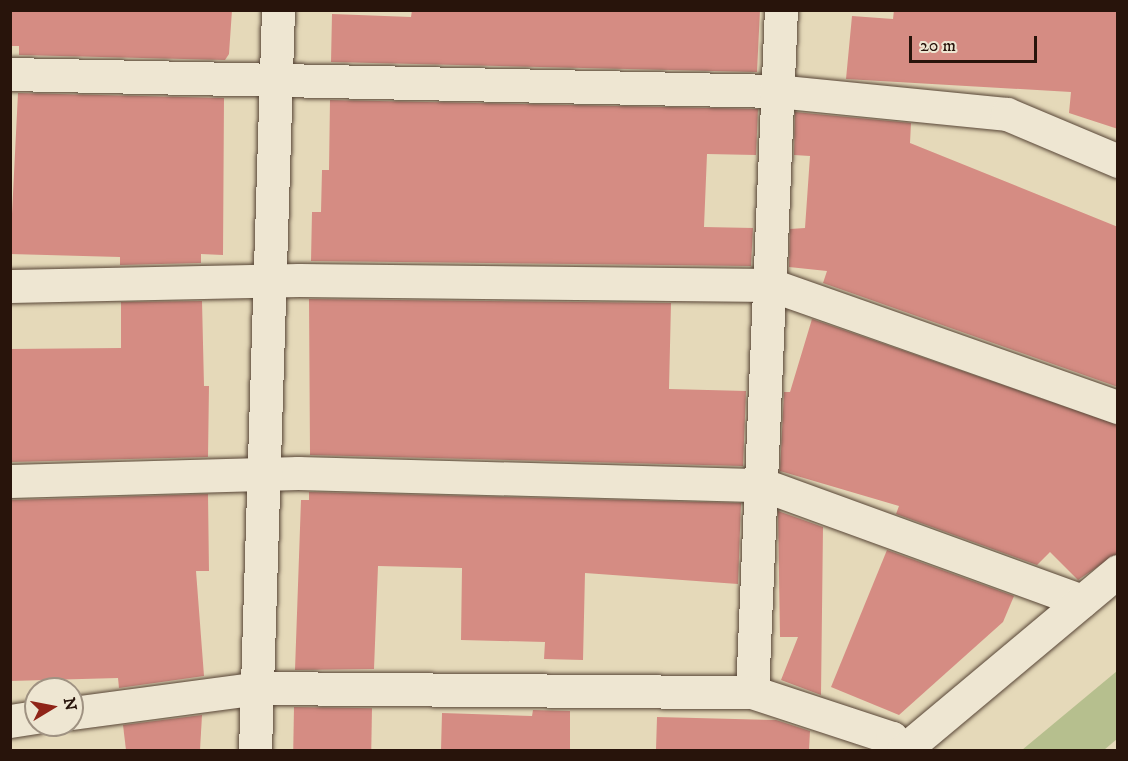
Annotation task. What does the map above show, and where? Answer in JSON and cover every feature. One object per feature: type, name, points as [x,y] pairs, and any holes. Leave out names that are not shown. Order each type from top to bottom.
[{"type":"street","points":[[255,750],[259,688],[278,10]]},
{"type":"street","points":[[752,692],[764,485],[776,91],[781,10]]},
{"type":"street","points":[[10,74],[277,78],[776,91],[1007,114],[1118,161]]},
{"type":"street","points":[[10,286],[271,280],[771,285],[1118,406]]},
{"type":"street","points":[[10,481],[265,473],[764,485],[1082,601]]},
{"type":"street","points":[[84,711],[259,688],[752,692],[892,738],[903,750],[1118,571]]},
{"type":"green space","points":[[1117,671],[1117,739],[1104,750],[1022,750]]},
{"type":"building","points":[[10,10],[232,10],[229,54],[225,60],[19,55],[19,46],[10,46]]},
{"type":"building","points":[[412,10],[760,10],[757,72],[331,62],[332,14],[411,17]]},
{"type":"building","points":[[894,10],[1118,10],[1118,129],[1069,113],[1071,92],[846,79],[852,16],[893,19]]},
{"type":"building","points":[[18,93],[224,98],[223,255],[201,254],[201,263],[120,265],[120,257],[10,254]]},
{"type":"building","points":[[330,100],[758,109],[756,155],[707,154],[704,227],[753,228],[751,266],[311,261],[312,212],[321,212],[322,170],[329,170]]},
{"type":"building","points":[[795,112],[911,123],[910,143],[1118,227],[1118,387],[823,283],[827,271],[789,267],[790,229],[805,228],[810,156],[794,155]]},
{"type":"building","points":[[309,299],[671,303],[669,389],[746,391],[743,466],[310,455]]},
{"type":"building","points":[[202,301],[204,386],[209,386],[208,457],[10,462],[10,349],[121,348],[121,302]]},
{"type":"building","points":[[812,319],[1118,425],[1118,553],[1078,580],[1050,552],[1037,565],[896,514],[899,506],[780,471],[784,392],[790,392]]},
{"type":"building","points":[[309,492],[741,503],[738,584],[585,573],[583,660],[544,659],[545,642],[461,640],[462,568],[378,566],[374,669],[295,670],[301,500],[309,500]]},
{"type":"building","points":[[208,494],[209,571],[196,571],[204,676],[119,688],[118,678],[24,677],[24,681],[10,681],[10,500]]},
{"type":"building","points":[[778,511],[823,527],[821,695],[781,680],[798,637],[780,637]]},
{"type":"building","points":[[887,550],[1014,596],[1003,622],[899,715],[831,687]]},
{"type":"building","points":[[294,707],[372,708],[371,750],[293,750]]},
{"type":"building","points":[[533,710],[570,711],[570,750],[441,750],[442,713],[532,716]]},
{"type":"building","points":[[202,715],[200,750],[126,750],[123,725]]},
{"type":"building","points":[[657,717],[776,720],[810,731],[809,750],[656,750]]}]
